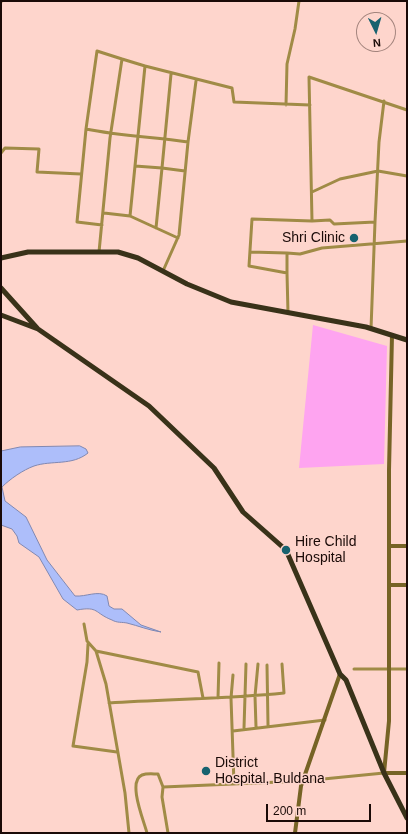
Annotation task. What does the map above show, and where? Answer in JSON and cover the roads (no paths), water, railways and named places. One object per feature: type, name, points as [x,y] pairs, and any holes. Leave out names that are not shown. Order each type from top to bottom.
[{"type":"highway","points":[[1,258],[28,252],[118,252],[132,256],[187,284],[232,302],[371,329],[407,340]]},
{"type":"highway","points":[[1,288],[38,329],[150,406],[214,468],[243,512],[286,550],[340,674],[346,680],[384,773],[407,818]]},
{"type":"highway","points":[[1,315],[38,329]]},
{"type":"main road","points":[[392,335],[389,470],[389,722],[384,773],[407,773]]},
{"type":"main road","points":[[389,546],[407,546]]},
{"type":"main road","points":[[389,585],[407,585]]},
{"type":"main road","points":[[295,833],[303,781],[340,674]]},
{"type":"street","points":[[286,105],[287,64],[295,29],[299,1]]},
{"type":"street","points":[[102,225],[77,222],[86,129],[97,51],[196,81],[232,88],[234,102],[310,105]]},
{"type":"street","points":[[99,252],[104,213],[110,134],[122,59]]},
{"type":"street","points":[[130,216],[145,66]]},
{"type":"street","points":[[156,228],[171,74]]},
{"type":"street","points":[[312,221],[309,77],[407,110]]},
{"type":"street","points":[[163,271],[178,238],[196,81]]},
{"type":"street","points":[[371,329],[375,222],[384,101]]},
{"type":"street","points":[[86,129],[110,134],[188,142]]},
{"type":"street","points":[[1,152],[5,148],[39,149],[36,172],[81,174]]},
{"type":"street","points":[[135,166],[185,171]]},
{"type":"street","points":[[312,192],[340,179],[378,172],[407,176]]},
{"type":"street","points":[[104,213],[130,216],[178,238]]},
{"type":"street","points":[[287,273],[249,266],[252,219],[312,221],[330,220],[334,224],[375,222]]},
{"type":"street","points":[[250,252],[300,254],[322,248],[407,241]]},
{"type":"street","points":[[287,253],[288,314]]},
{"type":"street","points":[[84,624],[88,644],[87,662],[73,746],[117,752]]},
{"type":"street","points":[[88,644],[96,651],[198,672],[203,698]]},
{"type":"street","points":[[96,651],[106,684],[125,793],[129,833]]},
{"type":"street","points":[[218,698],[220,663]]},
{"type":"street","points":[[244,728],[246,664]]},
{"type":"street","points":[[256,727],[255,696],[258,664]]},
{"type":"street","points":[[109,703],[231,698],[284,693],[282,664]]},
{"type":"street","points":[[267,665],[268,725]]},
{"type":"street","points":[[354,669],[407,669]]},
{"type":"street","points":[[233,675],[231,698],[234,784]]},
{"type":"street","points":[[233,731],[268,725],[325,720]]},
{"type":"street","points":[[164,787],[303,781],[384,773]]},
{"type":"street","points":[[147,833],[135,790],[137,779],[142,775],[158,774],[164,787],[162,797],[168,833]]},
{"type":"water","points":[[80,446],[86,449],[88,453],[82,457],[75,460],[34,466],[13,478],[2,487],[5,501],[26,517],[47,560],[75,596],[103,594],[107,596],[109,606],[114,609],[122,609],[141,625],[161,632],[127,623],[116,622],[93,610],[77,610],[63,599],[39,557],[19,543],[17,536],[12,529],[1,525],[1,451],[20,447]]},
{"type":"place","name":"Shri Clinic","points":[[354,238]]},
{"type":"place","name":"Hire Child Hospital","points":[[286,550]]},
{"type":"place","name":"District Hospital, Buldana","points":[[206,771]]}]
